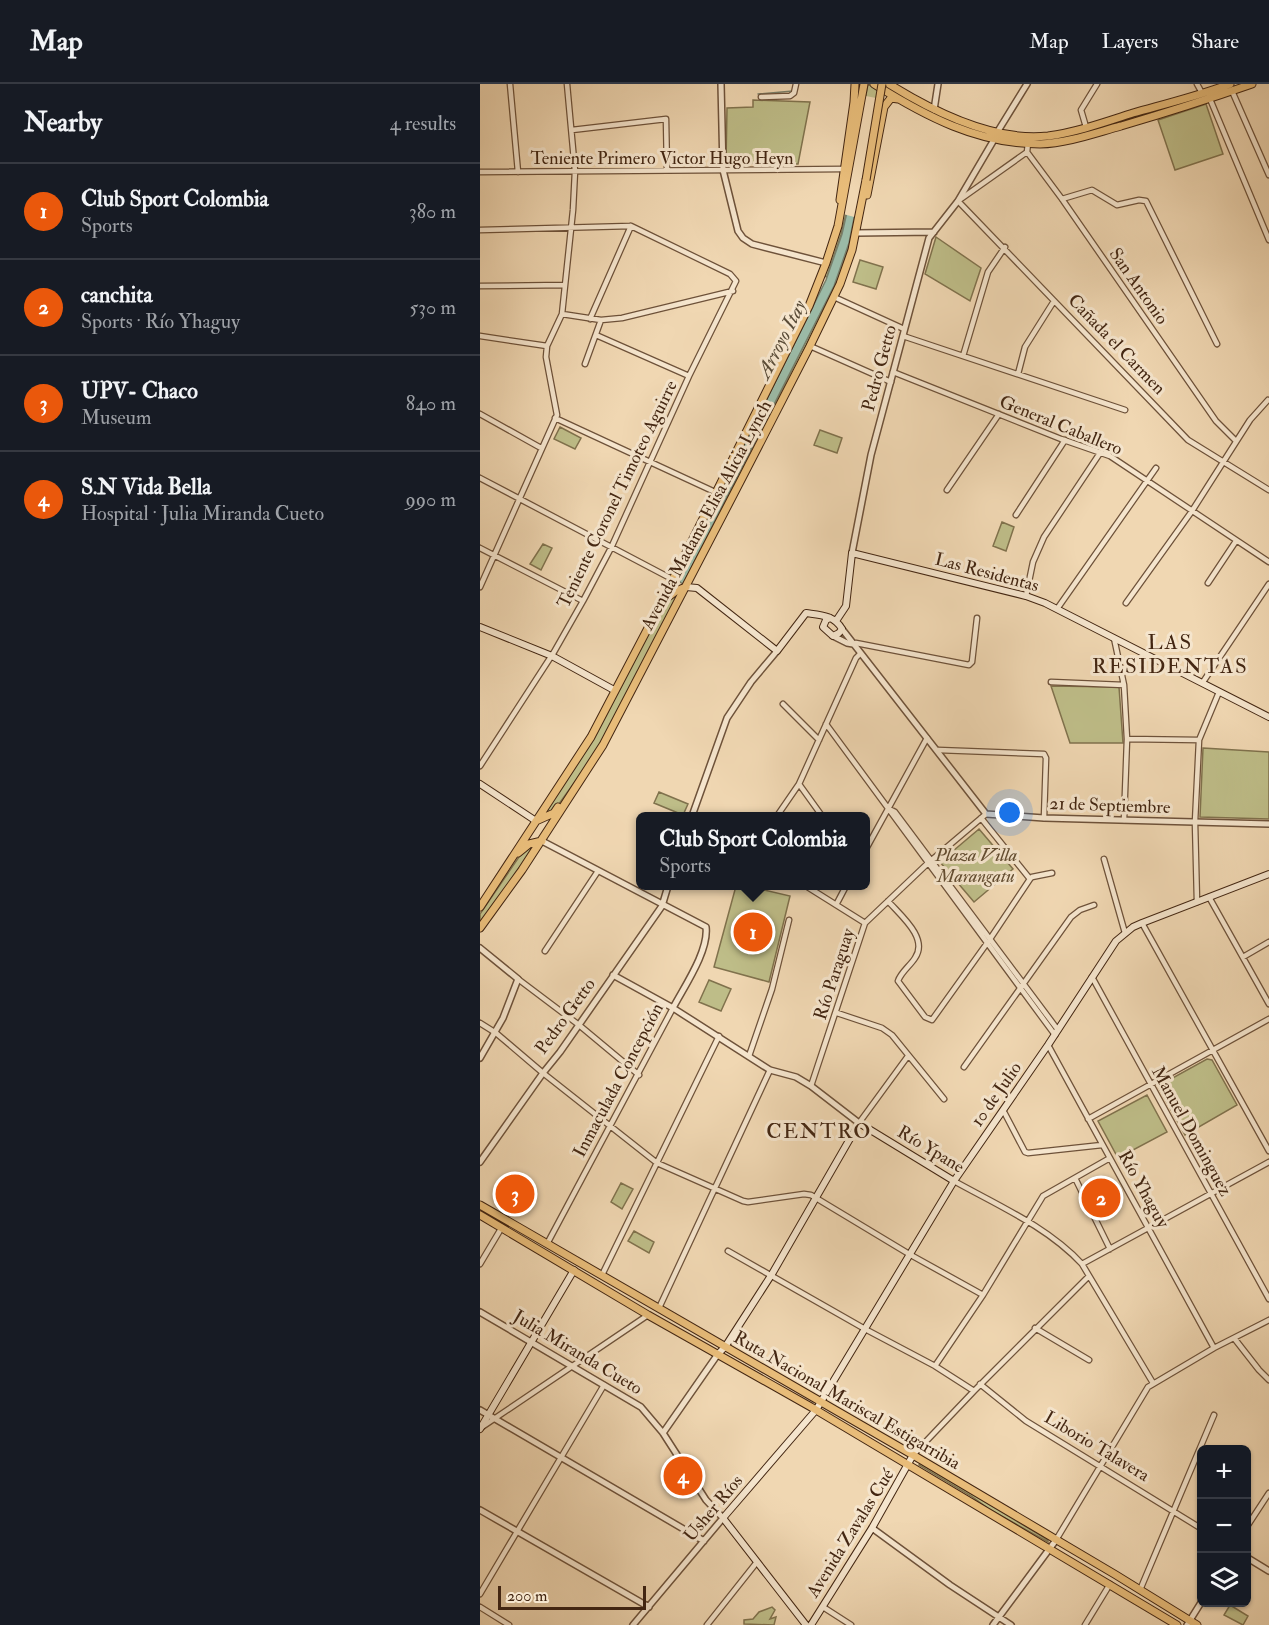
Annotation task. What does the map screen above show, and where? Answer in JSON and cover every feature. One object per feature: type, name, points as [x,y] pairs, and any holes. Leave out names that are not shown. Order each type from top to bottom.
[{"type":"highway","points":[[841,211],[843,169],[855,84]]},
{"type":"highway","name":"Avenida Madame Elisa Alicia Lynch","points":[[480,907],[591,737],[660,604],[808,306],[826,263],[841,211],[849,177],[864,84]]},
{"type":"highway","points":[[893,86],[934,110],[996,135],[1039,137],[1086,127],[1202,93],[1252,84]]},
{"type":"highway","points":[[877,85],[950,126],[1028,143],[1058,142],[1088,136],[1210,99],[1231,87]]},
{"type":"highway","name":"Avenida Madame Elisa Alicia Lynch","points":[[480,928],[542,841],[603,745],[834,297],[848,262],[860,214],[877,85]]},
{"type":"highway","points":[[860,214],[869,188],[884,106],[891,98],[900,99]]},
{"type":"highway","points":[[660,604],[676,591],[686,587]]},
{"type":"highway","points":[[536,821],[554,813],[575,782],[588,770]]},
{"type":"highway","points":[[493,887],[519,851],[533,842],[542,841]]},
{"type":"highway","name":"Ruta Nacional Mariscal Estigarribia","points":[[480,1205],[913,1455],[1140,1590],[1188,1623],[1197,1625]]},
{"type":"highway","name":"Ruta Nacional Mariscal Estigarribia","points":[[480,1215],[648,1315],[816,1410],[1177,1625]]},
{"type":"highway","points":[[586,1277],[590,1268]]},
{"type":"main road","name":"Las Residentas","points":[[852,554],[1026,596],[1113,636],[1269,717]]},
{"type":"main road","name":"Pedro Getto","points":[[823,627],[826,620],[833,619],[846,606],[852,554]]},
{"type":"main road","points":[[686,587],[697,588],[777,651],[804,614],[812,614],[833,619],[842,629],[833,636],[812,614]]},
{"type":"main road","points":[[480,627],[552,656],[614,690]]},
{"type":"main road","points":[[480,784],[536,821]]},
{"type":"main road","name":"10 de Julio","points":[[816,1410],[954,1181],[1048,1046],[1116,941],[1142,923],[1269,874]]},
{"type":"main road","points":[[718,1354],[725,1347],[772,1274],[859,1123]]},
{"type":"main road","name":"Río Ypane","points":[[859,1123],[954,1181]]},
{"type":"main road","points":[[480,1429],[574,1270]]},
{"type":"main road","name":"Usher Ríos","points":[[723,1518],[816,1410]]},
{"type":"main road","name":"Avenida Zavalas Cué","points":[[809,1625],[823,1607],[872,1528],[909,1466],[913,1455]]},
{"type":"main road","name":"Julia Miranda Cueto","points":[[723,1518],[809,1625]]},
{"type":"street","points":[[510,84],[518,172]]},
{"type":"street","points":[[480,587],[557,415],[547,365],[547,346],[562,314],[572,229],[574,171],[567,84]]},
{"type":"street","points":[[721,84],[723,170],[735,224],[743,238],[752,244],[826,263]]},
{"type":"street","points":[[761,97],[790,96],[794,93],[796,84]]},
{"type":"street","points":[[934,110],[938,84]]},
{"type":"street","name":"Pedro Getto","points":[[852,554],[871,455],[929,238],[958,201],[1027,84]]},
{"type":"street","points":[[1086,127],[1081,110],[1097,84]]},
{"type":"street","points":[[1197,84],[1202,93]]},
{"type":"street","points":[[1231,87],[1269,175]]},
{"type":"street","points":[[1210,99],[1269,240]]},
{"type":"street","points":[[572,130],[666,119],[667,170]]},
{"type":"street","points":[[958,201],[1027,152],[1028,143]]},
{"type":"street","name":"San Antonio","points":[[1027,152],[1216,421],[1236,441]]},
{"type":"street","name":"Teniente Primero Victor Hugo Heyn","points":[[480,172],[843,169]]},
{"type":"street","points":[[1062,199],[1092,190],[1117,205],[1143,199],[1146,201],[1217,344]]},
{"type":"street","name":"Cañada el Carmen","points":[[958,201],[1005,247],[1188,440],[1269,490]]},
{"type":"street","points":[[590,319],[632,226]]},
{"type":"street","points":[[480,230],[632,226],[733,276],[736,281],[733,291],[622,318],[601,320],[562,314]]},
{"type":"street","points":[[856,233],[934,232]]},
{"type":"street","points":[[963,356],[988,272],[1005,247]]},
{"type":"street","points":[[480,286],[565,285]]},
{"type":"street","name":"Teniente Coronel Timoteo Aguirre","points":[[480,766],[552,656],[583,601],[611,548],[689,376],[733,291]]},
{"type":"street","points":[[834,297],[904,329]]},
{"type":"street","points":[[1018,374],[1025,347],[1054,301]]},
{"type":"street","points":[[585,364],[601,320]]},
{"type":"street","points":[[596,335],[689,376]]},
{"type":"street","points":[[480,336],[547,346]]},
{"type":"street","points":[[903,336],[1125,410]]},
{"type":"street","points":[[810,346],[891,382]]},
{"type":"street","name":"General Caballero","points":[[893,372],[1110,456],[1269,562]]},
{"type":"street","points":[[1126,603],[1192,511],[1250,420],[1268,400]]},
{"type":"street","points":[[480,414],[541,448]]},
{"type":"street","points":[[947,489],[999,414]]},
{"type":"street","points":[[555,418],[715,492]]},
{"type":"street","points":[[1016,515],[1065,440]]},
{"type":"street","points":[[1026,596],[1033,562],[1044,537],[1100,453]]},
{"type":"street","points":[[1057,609],[1155,468]]},
{"type":"street","points":[[480,478],[672,579]]},
{"type":"street","points":[[1208,583],[1236,540]]},
{"type":"street","points":[[480,548],[583,601]]},
{"type":"street","points":[[1203,682],[1269,584]]},
{"type":"street","points":[[833,636],[853,644],[969,665],[972,662],[978,618]]},
{"type":"street","points":[[842,629],[938,750],[1030,879]]},
{"type":"street","points":[[1113,636],[1124,685],[1127,739],[1124,820]]},
{"type":"street","points":[[693,812],[727,718],[751,682],[777,651]]},
{"type":"street","points":[[780,812],[799,784],[856,658],[860,654]]},
{"type":"street","points":[[1051,682],[1124,685]]},
{"type":"street","points":[[1197,902],[1195,822],[1199,740],[1219,692]]},
{"type":"street","points":[[783,704],[819,740]]},
{"type":"street","points":[[826,724],[927,864],[1024,985],[1057,1032]]},
{"type":"street","points":[[870,842],[927,738]]},
{"type":"street","points":[[1127,739],[1199,740]]},
{"type":"street","points":[[938,750],[1044,754],[1046,758],[1044,818]]},
{"type":"street","points":[[799,784],[819,812]]},
{"type":"street","points":[[889,809],[895,812],[932,860],[1020,990],[1057,1032]]},
{"type":"street","name":"21 de Septiembre","points":[[984,816],[1269,824]]},
{"type":"street","name":"Río Paraguay","points":[[811,1086],[865,923],[927,864],[984,816]]},
{"type":"street","points":[[542,841],[662,906]]},
{"type":"street","points":[[1104,859],[1125,933]]},
{"type":"street","points":[[545,951],[598,871]]},
{"type":"street","points":[[888,901],[918,938],[920,947],[917,956],[898,981],[925,1017],[932,1020],[1030,879],[1052,873]]},
{"type":"street","name":"Pedro Getto","points":[[480,1162],[662,906],[667,890]]},
{"type":"street","points":[[814,890],[865,923]]},
{"type":"street","points":[[836,905],[844,890]]},
{"type":"street","points":[[1209,897],[1269,1004]]},
{"type":"street","points":[[964,1067],[1071,917],[1080,910],[1094,905]]},
{"type":"street","name":"Inmaculada Concepción","points":[[547,1244],[639,1075],[700,956],[706,936],[706,927],[662,906]]},
{"type":"street","points":[[749,1056],[772,989],[789,920]]},
{"type":"street","points":[[1142,923],[1269,1151]]},
{"type":"street","points":[[1243,957],[1269,942]]},
{"type":"street","points":[[480,948],[639,1075]]},
{"type":"street","name":"Río Ypane","points":[[613,975],[673,1008],[770,1070],[796,1077],[811,1086],[859,1123]]},
{"type":"street","name":"Manuel Dominguez","points":[[1092,977],[1269,1299]]},
{"type":"street","points":[[480,1058],[496,1033],[518,979]]},
{"type":"street","points":[[837,1013],[882,1028],[892,1035],[944,1099]]},
{"type":"street","points":[[1088,1119],[1269,1019]]},
{"type":"street","points":[[480,1023],[496,1033],[657,1163],[748,1202],[804,1194],[816,1198],[909,1254],[984,1295]]},
{"type":"street","points":[[602,1275],[719,1036]]},
{"type":"street","name":"Río Yhaguy","points":[[1048,1046],[1214,1348]]},
{"type":"street","points":[[859,1123],[908,1056]]},
{"type":"street","points":[[659,1308],[770,1070]]},
{"type":"street","points":[[1003,1110],[1025,1152],[1102,1144]]},
{"type":"street","points":[[935,1366],[984,1295],[1043,1196],[1110,1158]]},
{"type":"street","points":[[1082,1264],[1269,1162]]},
{"type":"street","points":[[1075,1178],[1110,1249]]},
{"type":"street","name":"Río Ypane","points":[[954,1181],[1028,1222],[1069,1250],[1082,1264],[1153,1383]]},
{"type":"street","points":[[480,1264],[502,1227]]},
{"type":"street","points":[[728,1251],[935,1366],[974,1391]]},
{"type":"street","points":[[913,1455],[1035,1328],[1089,1276]]},
{"type":"street","name":"Julia Miranda Cueto","points":[[480,1312],[641,1407],[663,1433],[706,1500],[723,1518]]},
{"type":"street","points":[[480,1429],[648,1315]]},
{"type":"street","points":[[993,1625],[1050,1550],[1148,1387],[1214,1348],[1269,1320]]},
{"type":"street","points":[[1035,1328],[1089,1360]]},
{"type":"street","points":[[1234,1338],[1269,1380]]},
{"type":"street","points":[[663,1433],[718,1354]]},
{"type":"street","name":"Liborio Talavera","points":[[980,1384],[1026,1421],[1197,1525]]},
{"type":"street","points":[[480,1594],[604,1385]]},
{"type":"street","points":[[480,1410],[704,1541]]},
{"type":"street","points":[[1140,1590],[1214,1415]]},
{"type":"street","points":[[1251,1520],[1269,1493]]},
{"type":"street","points":[[480,1510],[649,1608]]},
{"type":"street","name":"Usher Ríos","points":[[633,1625],[723,1518]]},
{"type":"street","points":[[872,1528],[1011,1625]]},
{"type":"street","points":[[1251,1560],[1269,1571]]},
{"type":"street","points":[[707,1625],[757,1562]]},
{"type":"street","points":[[1085,1625],[1110,1584]]},
{"type":"street","points":[[480,1607],[509,1625]]},
{"type":"street","points":[[823,1607],[851,1625]]},
{"type":"street","points":[[1188,1623],[1198,1607]]},
{"type":"green space","points":[[868,84],[878,91],[862,188],[851,236],[869,144],[852,189],[841,235],[827,277],[824,276],[842,220]]},
{"type":"green space","points":[[753,100],[810,102],[798,164],[726,163],[727,108],[753,107]]},
{"type":"green space","points":[[1206,104],[1223,154],[1175,170],[1158,120]]},
{"type":"green space","points":[[936,237],[981,268],[970,301],[925,274]]},
{"type":"green space","points":[[850,240],[845,259],[837,282],[835,281]]},
{"type":"green space","points":[[860,260],[883,267],[876,289],[853,282]]},
{"type":"green space","points":[[834,285],[836,286],[762,436],[759,435]]},
{"type":"green space","points":[[560,427],[581,438],[575,449],[554,439]]},
{"type":"green space","points":[[820,430],[842,438],[837,453],[814,445]]},
{"type":"green space","points":[[1002,522],[1014,527],[1006,551],[993,546]]},
{"type":"green space","points":[[543,544],[552,548],[541,570],[530,564]]},
{"type":"green space","points":[[680,591],[595,754],[556,808],[543,816],[664,603]]},
{"type":"green space","points":[[1051,686],[1119,687],[1123,743],[1070,743]]},
{"type":"green space","points":[[1203,748],[1269,752],[1269,819],[1200,817]]},
{"type":"green space","points":[[659,792],[688,804],[684,812],[676,812],[654,803]]},
{"type":"green space","name":"Plaza Villa Marangatu","points":[[979,829],[1013,869],[974,902],[940,862]]},
{"type":"green space","points":[[537,843],[480,922],[480,914],[521,854]]},
{"type":"green space","points":[[735,890],[764,890],[790,896],[769,982],[714,967]]},
{"type":"green space","points":[[709,980],[731,989],[721,1011],[699,1002]]},
{"type":"green space","points":[[1207,1059],[1212,1060],[1237,1105],[1185,1135],[1158,1086]]},
{"type":"green space","points":[[1147,1095],[1167,1132],[1118,1158],[1098,1121]]},
{"type":"green space","points":[[1104,1180],[1117,1205],[1097,1216],[1086,1190]]},
{"type":"green space","points":[[621,1183],[633,1189],[622,1209],[611,1202]]},
{"type":"green space","points":[[634,1231],[654,1242],[649,1253],[628,1241]]},
{"type":"green space","points":[[920,1463],[1048,1542],[989,1509],[919,1465]]},
{"type":"green space","points":[[772,1607],[775,1610],[770,1619],[776,1617],[774,1625],[744,1624],[744,1620],[753,1619],[759,1612]]},
{"type":"green space","points":[[1229,1607],[1233,1607],[1248,1616],[1243,1625],[1224,1615]]},
{"type":"shaded area","points":[[866,159],[849,243],[834,286],[683,584],[677,580],[826,280],[842,234],[852,190]]},
{"type":"pier","points":[[866,96],[876,98],[858,218],[843,214],[863,99]]},
{"type":"waterway","points":[[758,94],[793,91]]},
{"type":"place","name":"Club Sport Colombia","points":[[753,932]]},
{"type":"place","name":"UPV- Chaco","points":[[515,1194]]},
{"type":"place","name":"canchita","points":[[1101,1198]]},
{"type":"place","name":"S.N Vida Bella","points":[[683,1476]]},
{"type":"district","name":"LAS RESIDENTAS","points":[[1170,654]]},
{"type":"district","name":"CENTRO","points":[[819,1131]]},
{"type":"water label","name":"Arroyo Itay","points":[[781,339]]}]
